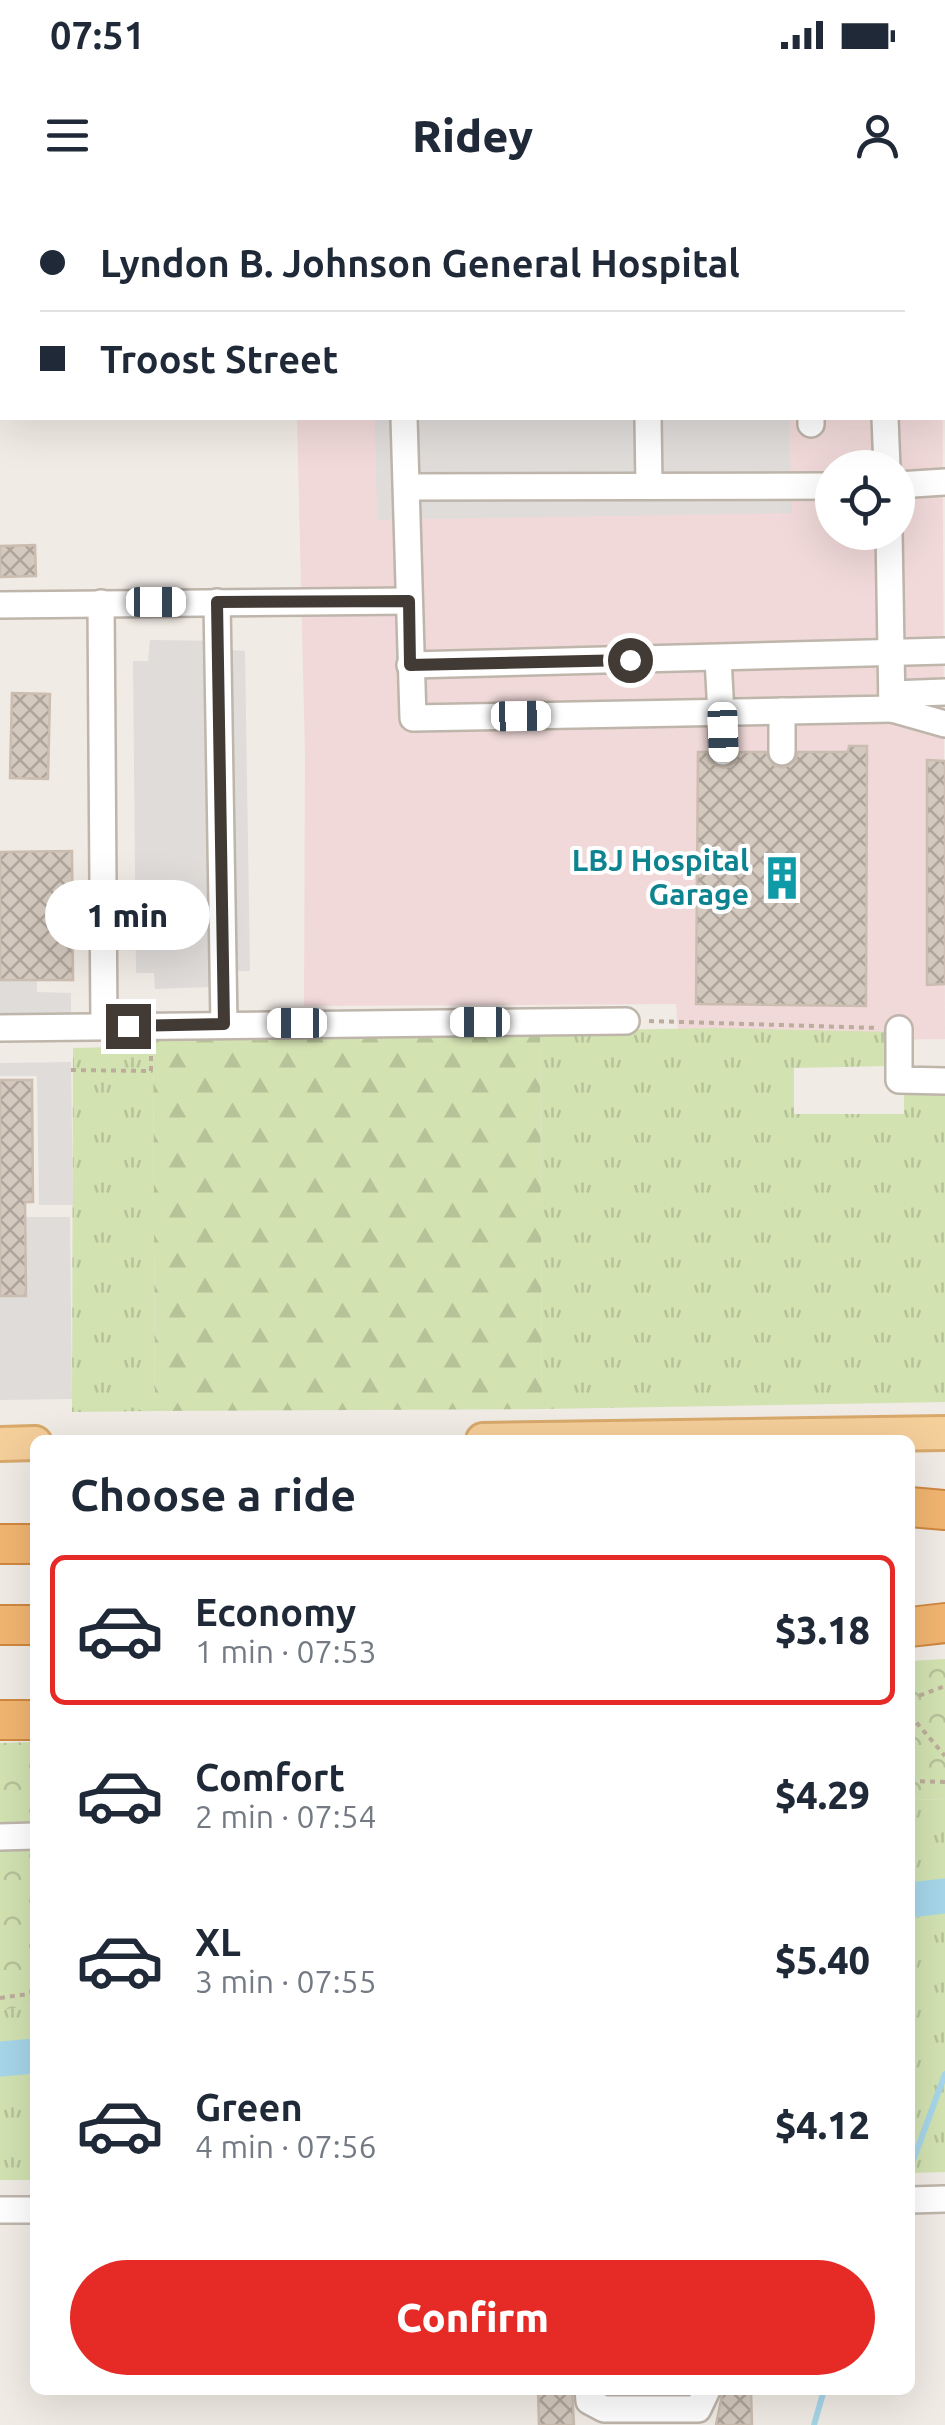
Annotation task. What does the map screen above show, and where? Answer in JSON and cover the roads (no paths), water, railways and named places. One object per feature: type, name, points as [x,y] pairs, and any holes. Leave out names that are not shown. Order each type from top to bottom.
[{"type":"highway","points":[[915,1507],[945,1510]]},
{"type":"highway","points":[[915,1531],[945,1531]]},
{"type":"highway","points":[[0,1544],[30,1544]]},
{"type":"highway","points":[[915,1617],[945,1620]]},
{"type":"highway","points":[[915,1626],[945,1620]]},
{"type":"highway","points":[[0,1625],[30,1625]]},
{"type":"highway","points":[[0,1720],[30,1720]]},
{"type":"main road","points":[[813,1435],[945,1433]]},
{"type":"main road","points":[[0,1444],[30,1443]]},
{"type":"street","points":[[404,420],[413,718],[782,711],[892,702],[945,692]]},
{"type":"street","points":[[648,420],[649,486]]},
{"type":"street","points":[[885,420],[886,450]]},
{"type":"street","points":[[915,485],[945,482]]},
{"type":"street","points":[[406,487],[815,486]]},
{"type":"street","points":[[888,550],[892,702]]},
{"type":"street","points":[[0,604],[409,601]]},
{"type":"street","points":[[217,602],[224,1024]]},
{"type":"street","points":[[101,603],[104,1026]]},
{"type":"street","points":[[410,665],[945,651]]},
{"type":"street","points":[[718,658],[724,752]]},
{"type":"street","points":[[892,702],[945,724]]},
{"type":"street","points":[[782,711],[782,752]]},
{"type":"street","points":[[0,1028],[626,1021]]},
{"type":"street","points":[[899,1029],[899,1080],[945,1081]]},
{"type":"street","points":[[0,1837],[30,1836]]},
{"type":"street","points":[[915,2200],[945,2199]]},
{"type":"street","points":[[0,2210],[30,2210]]},
{"type":"street","points":[[588,2395],[589,2400],[604,2409],[698,2408],[704,2395]]},
{"type":"waterway","points":[[915,1899],[945,1896]]},
{"type":"waterway","points":[[0,2059],[30,2056]]},
{"type":"waterway","points":[[915,2155],[945,2074]]},
{"type":"waterway","points":[[814,2425],[823,2395]]},
{"type":"place","name":"LBJ Hospital Garage","points":[[782,878]]}]
